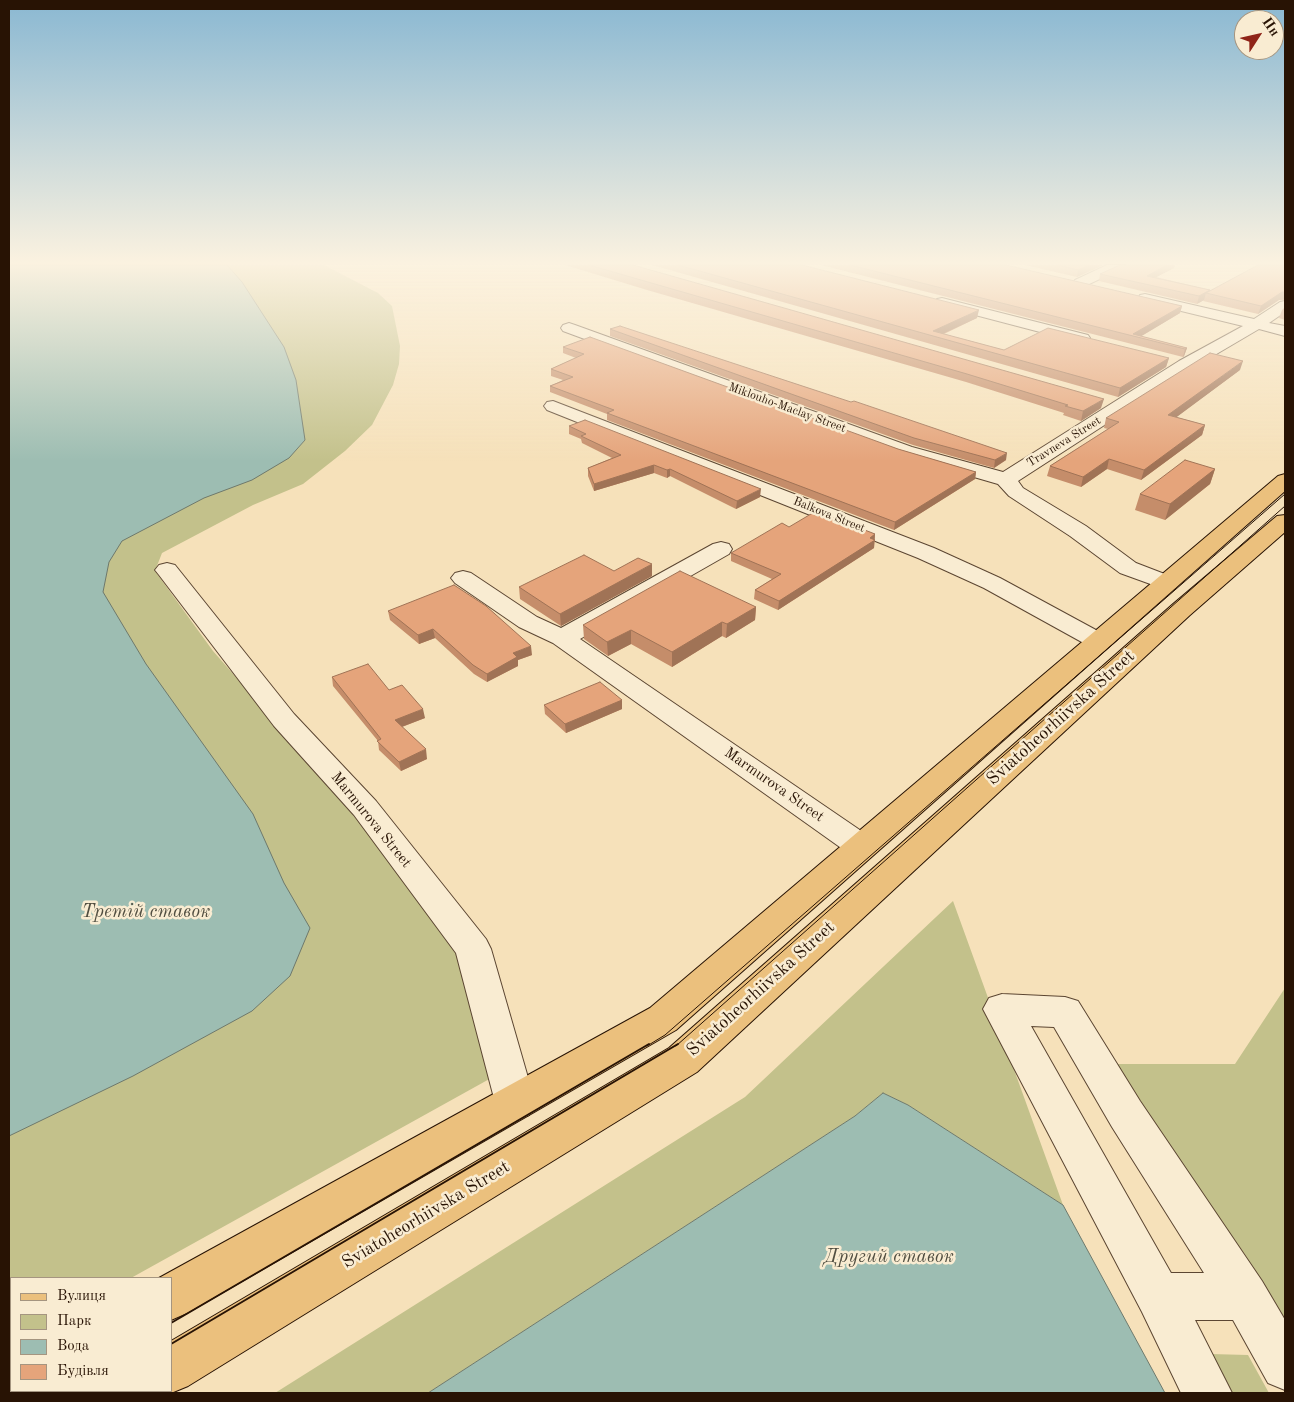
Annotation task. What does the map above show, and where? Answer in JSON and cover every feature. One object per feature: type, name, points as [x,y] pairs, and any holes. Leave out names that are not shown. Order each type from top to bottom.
[{"type":"main road","name":"Sviatoheorhiivska Street","points":[[172,1296],[663,1019],[1098,640],[1167,583],[1285,480]]},
{"type":"main road","name":"Sviatoheorhiivska Street","points":[[172,1368],[683,1060],[1181,610],[1285,522]]},
{"type":"street","name":"Miklouho-Maclay Street","points":[[576,330],[905,451],[1007,480]]},
{"type":"street","points":[[1051,330],[1100,343]]},
{"type":"street","name":"Travneva Street","points":[[1007,480],[1013,474],[1185,365],[1246,330]]},
{"type":"street","points":[[1166,360],[1185,365]]},
{"type":"street","points":[[1102,400],[1122,406]]},
{"type":"street","name":"Balkova Street","points":[[553,406],[926,553],[992,583],[1098,640]]},
{"type":"street","points":[[1007,480],[1008,484],[1016,492],[1064,521],[1128,568],[1167,583]]},
{"type":"street","points":[[562,638],[722,549]]},
{"type":"street","name":"Marmurova Street","points":[[168,570],[284,720],[365,808],[473,948],[515,1102]]},
{"type":"street","name":"Marmurova Street","points":[[463,578],[528,622],[562,638],[862,847]]},
{"type":"street","points":[[1207,1393],[1158,1296],[1002,1009],[1065,1012],[1126,1114],[1246,1296],[1285,1366]]},
{"type":"street","points":[[1158,1296],[1246,1296]]},
{"type":"green space","points":[[9,330],[397,330],[400,346],[399,364],[393,385],[372,425],[345,451],[303,484],[253,505],[162,553],[155,571],[213,651],[355,813],[462,956],[493,1077],[133,1277],[10,1277],[9,1346]]},
{"type":"green space","points":[[953,901],[1063,1205],[908,1105],[883,1093],[855,1116],[428,1393],[275,1393],[745,1097]]},
{"type":"green space","points":[[1285,988],[1285,1323],[1246,1256],[1110,1064],[1235,1064]]},
{"type":"green space","points":[[1210,1354],[1248,1355],[1269,1393],[1231,1393]]},
{"type":"water","name":"Третій ставок","points":[[9,330],[273,330],[284,347],[296,380],[305,440],[289,458],[252,480],[204,498],[122,541],[109,562],[103,592],[146,664],[253,814],[284,883],[310,928],[290,976],[252,1011],[133,1076],[9,1136]]},
{"type":"water","name":"Другий ставок","points":[[883,1093],[908,1105],[1063,1205],[1165,1393],[428,1393],[855,1116]]},
{"type":"building","points":[[614,330],[633,330],[851,402],[854,401],[1007,453],[995,460],[914,438]]},
{"type":"building","points":[[816,330],[863,330],[1104,399],[1083,411],[967,374]]},
{"type":"building","points":[[913,330],[934,330],[1004,350],[1043,330],[1058,330],[1169,358],[1120,388]]},
{"type":"building","points":[[1111,330],[1139,330],[1133,334],[1187,348]]},
{"type":"building","points":[[590,337],[898,449],[976,472],[895,522],[607,413],[614,410],[550,386],[573,377],[551,369],[584,354],[563,347]]},
{"type":"building","points":[[1210,353],[1243,361],[1168,415],[1205,425],[1144,470],[1109,459],[1083,477],[1050,466],[1119,422],[1106,418]]},
{"type":"building","points":[[585,420],[761,489],[737,501],[670,469],[667,470],[654,465],[594,484],[588,468],[621,455],[581,436],[586,434],[569,426]]},
{"type":"building","points":[[1185,460],[1215,469],[1170,504],[1140,494]]},
{"type":"building","points":[[816,511],[875,534],[870,538],[875,540],[779,601],[755,590],[781,574],[731,553],[782,523],[789,527]]},
{"type":"building","points":[[584,555],[614,571],[638,558],[652,564],[560,614],[519,587]]},
{"type":"building","points":[[680,571],[756,607],[727,624],[722,622],[672,652],[631,630],[607,642],[583,625]]},
{"type":"building","points":[[454,585],[486,606],[531,646],[513,653],[517,657],[487,674],[473,665],[433,629],[418,635],[388,611]]},
{"type":"building","points":[[368,664],[389,690],[402,685],[423,709],[395,720],[426,749],[399,762],[377,741],[381,739],[332,677]]},
{"type":"building","points":[[600,682],[622,700],[565,724],[544,705]]},
{"type":"tram line","points":[[647,1046],[665,1035],[1285,494]]},
{"type":"tram line","points":[[676,1046],[1285,506]]},
{"type":"tram line","points":[[172,1322],[649,1044]]},
{"type":"tram line","points":[[172,1343],[678,1044]]}]
